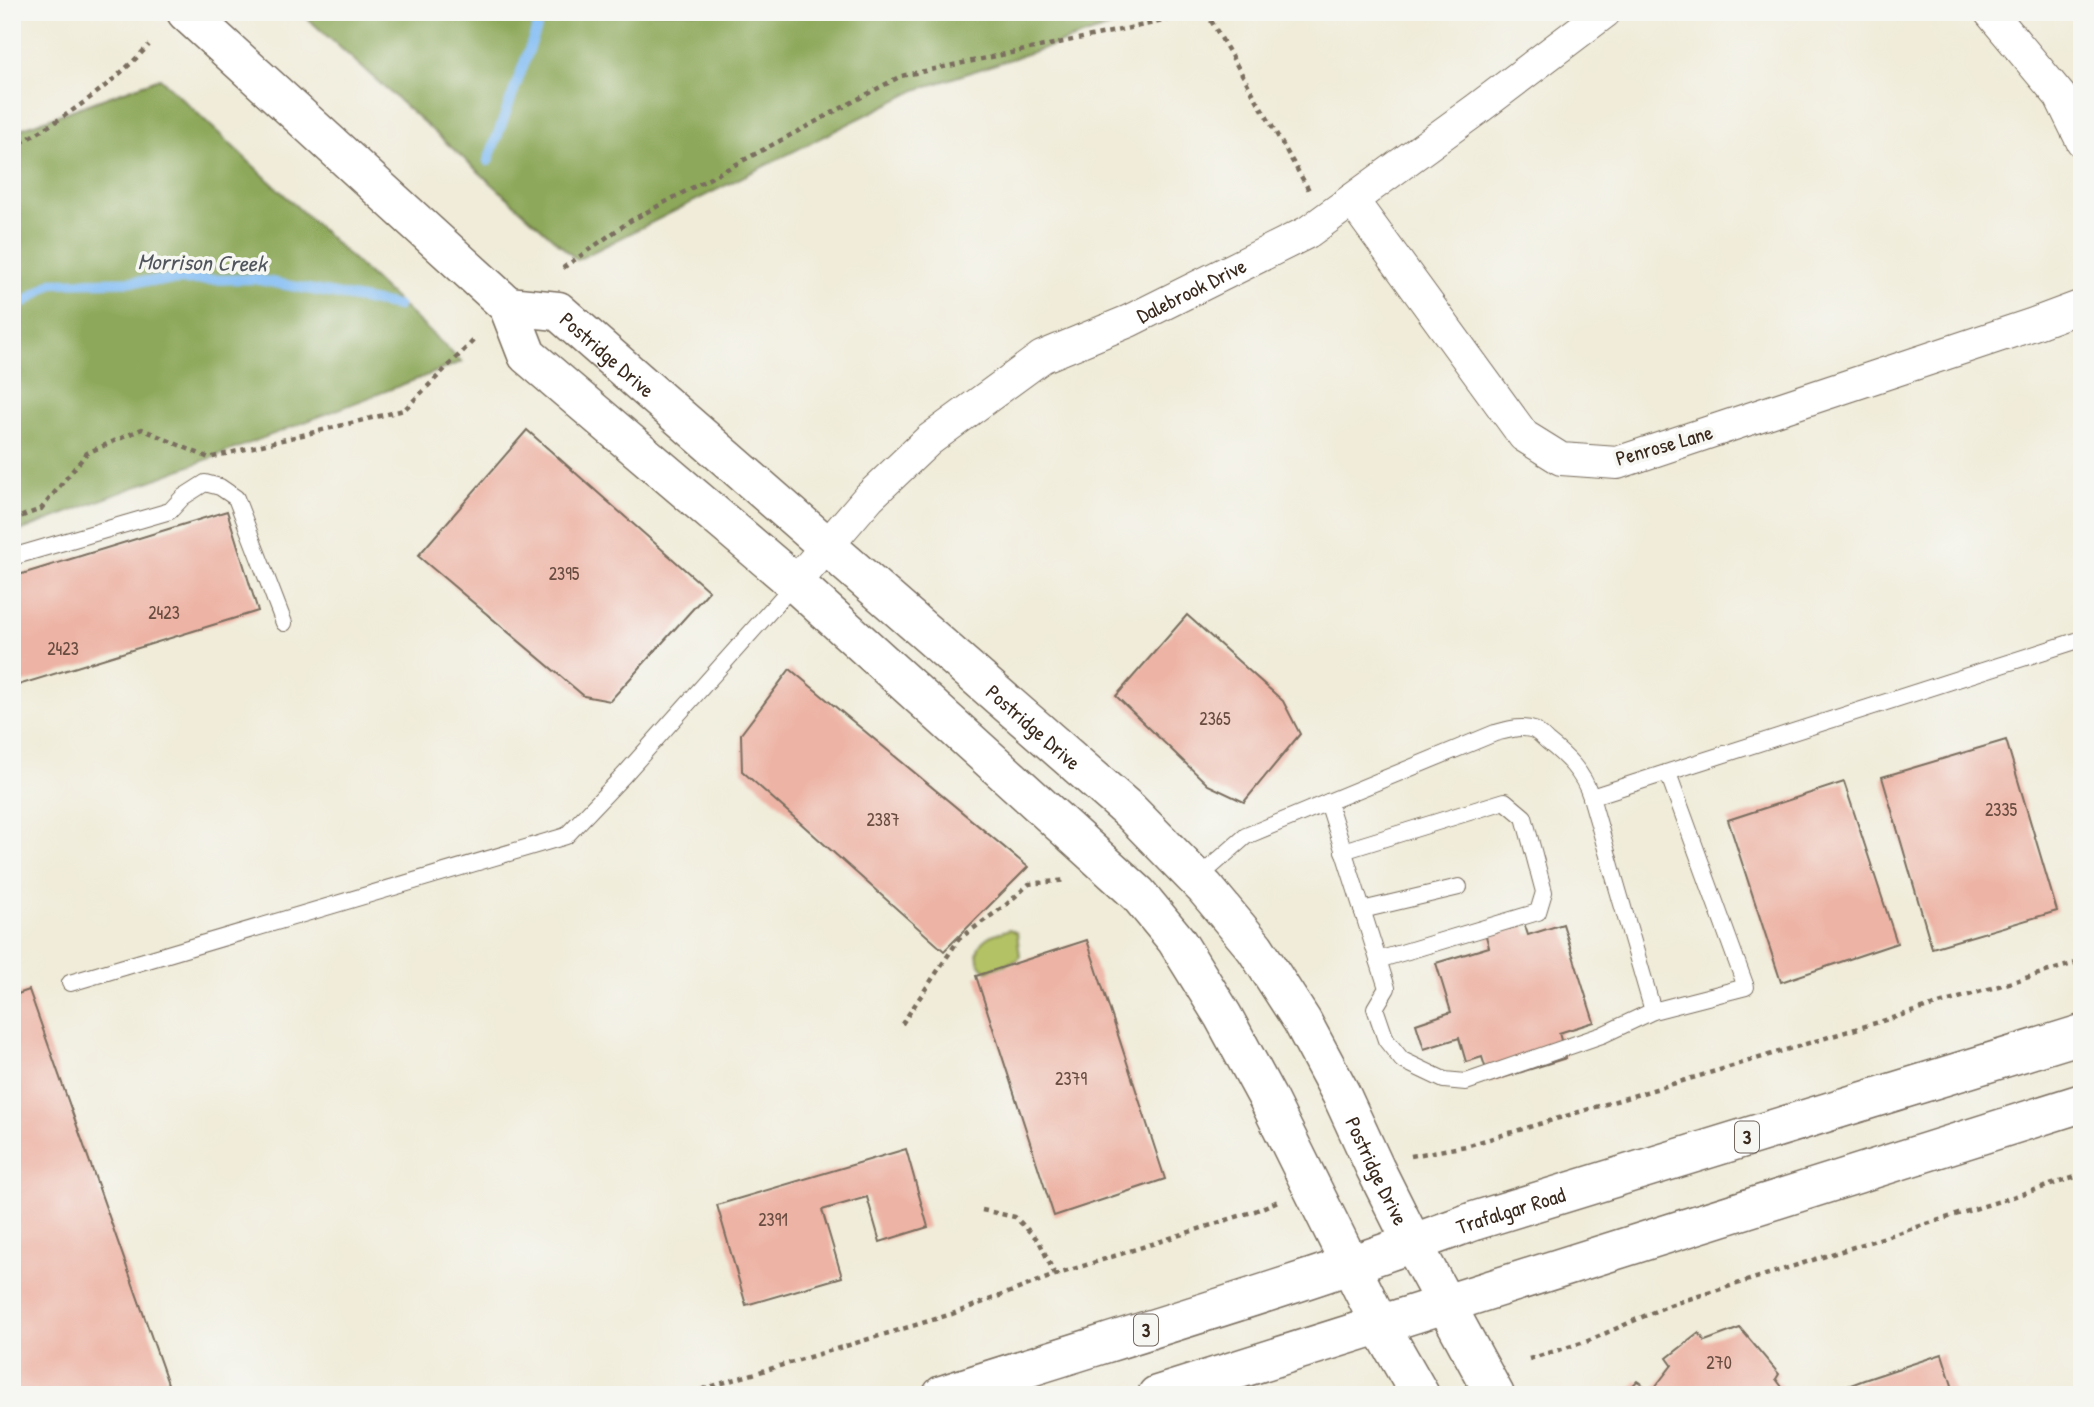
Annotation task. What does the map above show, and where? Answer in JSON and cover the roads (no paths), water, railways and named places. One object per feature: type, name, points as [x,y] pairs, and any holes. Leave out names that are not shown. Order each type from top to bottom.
[{"type":"street","points":[[186,12],[508,306],[527,355],[795,583],[1138,894],[1176,940],[1229,1028],[1267,1097],[1365,1294],[1420,1395]]},
{"type":"street","name":"Dalebrook Drive","points":[[795,583],[869,497],[929,440],[1042,357],[1129,321],[1308,232],[1605,12]]},
{"type":"street","points":[[1990,12],[2060,96],[2082,141]]},
{"type":"street","name":"Penrose Lane","points":[[1352,200],[1524,436],[1562,459],[1617,463],[2082,306]]},
{"type":"street","name":"Postridge Drive","points":[[508,306],[558,311],[1129,811],[1196,879],[1255,948],[1301,1021],[1495,1395]]},
{"type":"street","name":"Trafalgar Road","points":[[1157,1395],[1365,1294],[1430,1274],[1488,1217],[2082,1034]]},
{"type":"street","name":"Trafalgar Road","points":[[942,1395],[1365,1294],[1430,1274],[1504,1284],[2082,1103]]},
{"type":"lane","points":[[12,557],[170,511],[183,497],[205,482],[220,487],[236,498],[284,623]]},
{"type":"lane","points":[[70,983],[566,836],[620,780],[795,583]]},
{"type":"lane","points":[[1591,797],[2082,639]]},
{"type":"lane","points":[[1196,879],[1246,836],[1495,733],[1521,727],[1534,730],[1562,753],[1587,785],[1653,1011]]},
{"type":"lane","points":[[1328,802],[1387,988],[1375,1008],[1386,1040],[1402,1060],[1444,1080],[1466,1082],[1602,1035],[1653,1011],[1746,987],[1668,772]]},
{"type":"lane","points":[[1343,851],[1505,801],[1524,817],[1544,892],[1538,912],[1378,960]]},
{"type":"lane","points":[[1362,910],[1459,887]]},
{"type":"waterway","name":"Morrison Creek","points":[[488,161],[543,12]]},
{"type":"waterway","name":"Morrison Creek","points":[[12,311],[52,283],[254,279],[398,306]]}]
